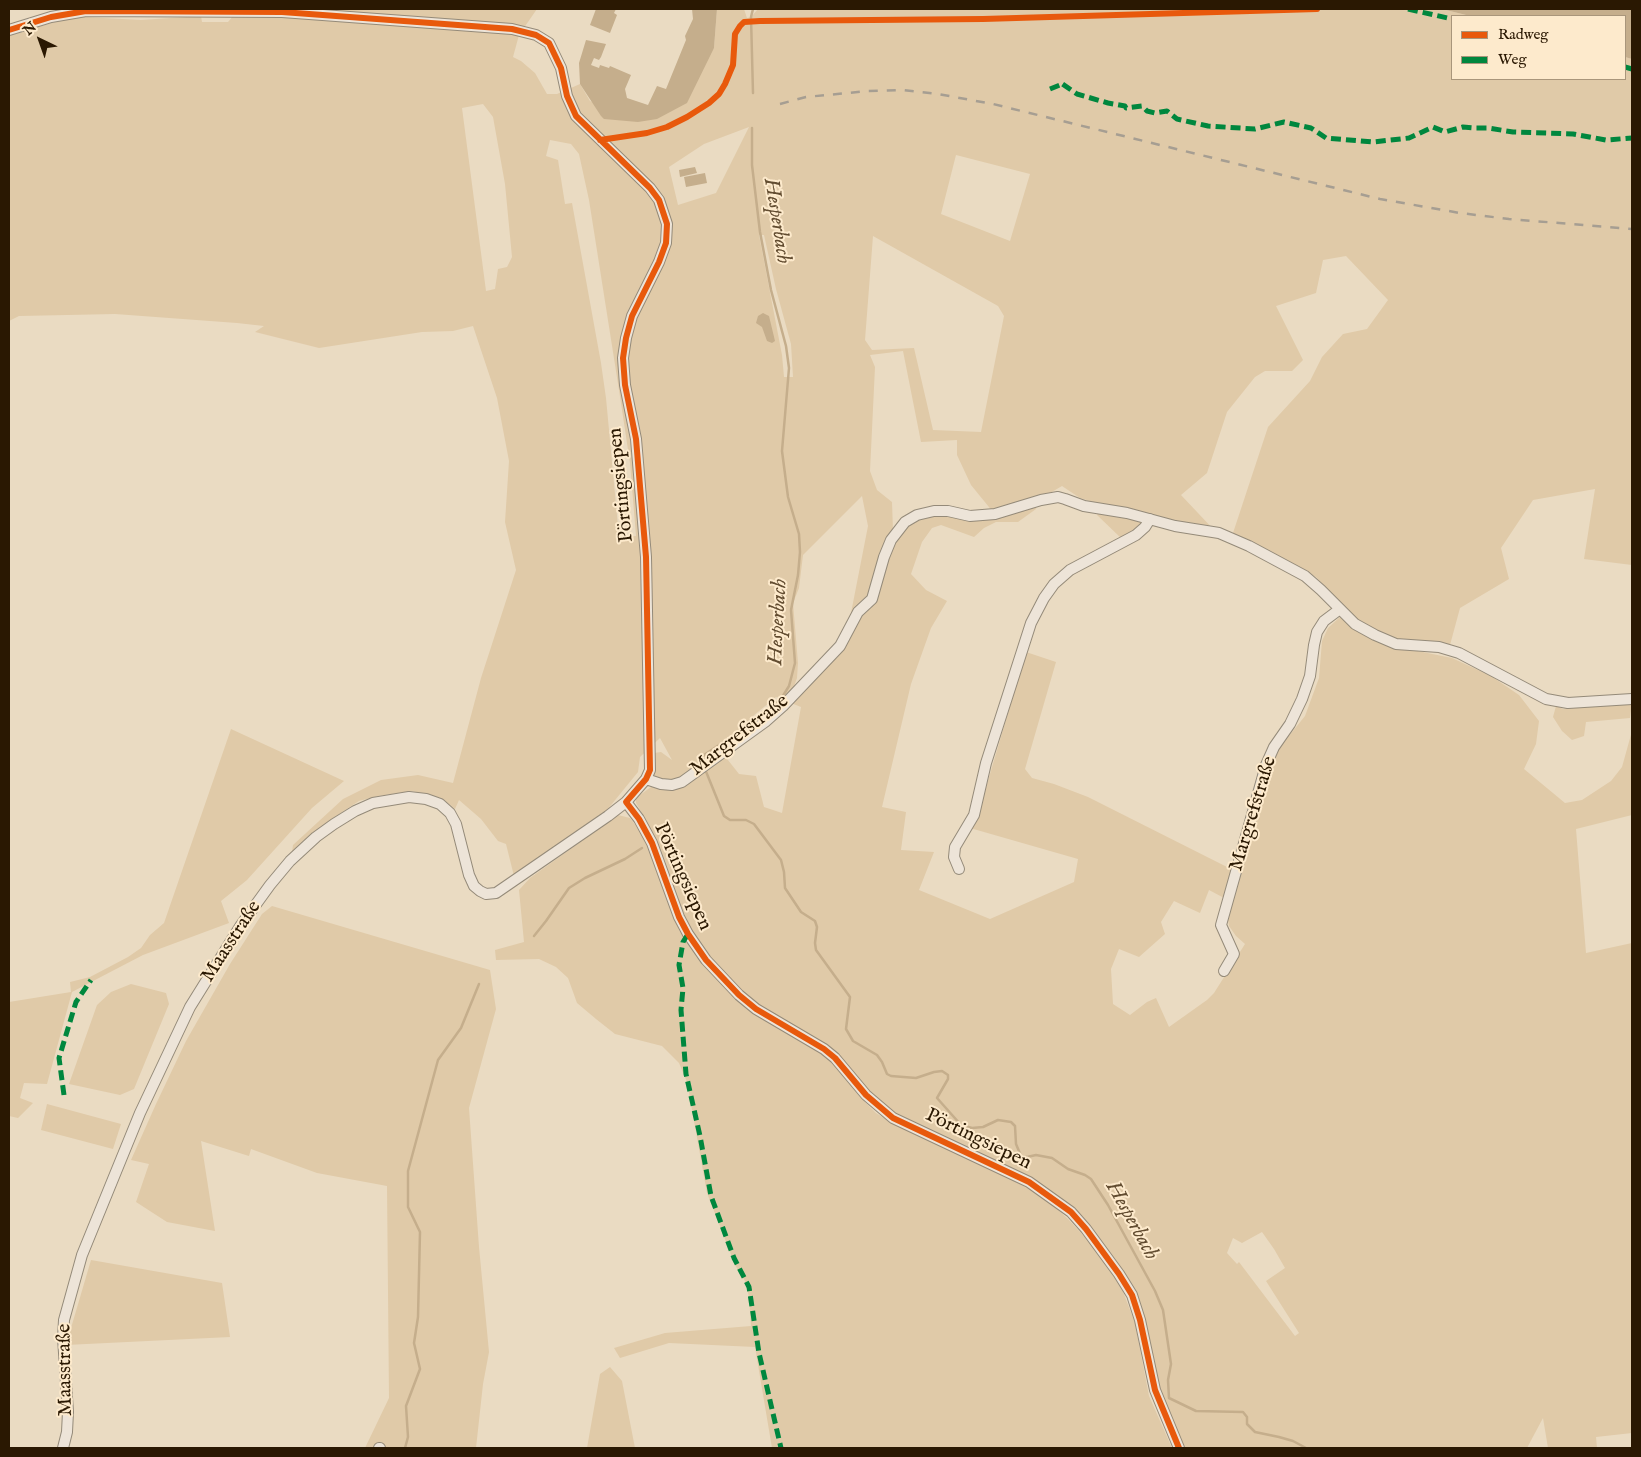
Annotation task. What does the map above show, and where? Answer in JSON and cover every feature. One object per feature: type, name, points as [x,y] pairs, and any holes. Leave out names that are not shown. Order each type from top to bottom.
[{"type":"street","name":"Pörtingsiepen","points":[[9,30],[51,17],[86,11],[282,12],[524,31],[541,37],[552,46],[561,68],[572,109],[580,122],[630,168],[660,200],[666,224],[666,243],[660,262],[632,316],[623,358],[625,385],[636,439],[646,557],[650,770],[646,779]]},
{"type":"street","name":"Margrefstraße","points":[[646,779],[661,784],[678,784],[765,722],[777,711],[840,646],[858,612],[874,594],[884,557],[891,540],[905,522],[917,515],[934,511],[948,511],[970,516],[995,514],[1040,500],[1058,498],[1084,506],[1127,513],[1174,526],[1219,533],[1249,546],[1304,576],[1355,624],[1375,635],[1396,644],[1439,647],[1459,653],[1546,699],[1568,703],[1632,699]]},
{"type":"street","points":[[959,869],[954,857],[955,848],[974,815],[986,763],[1031,623],[1044,598],[1054,584],[1070,570],[1136,535],[1145,527],[1150,519]]},
{"type":"street","name":"Margrefstraße","points":[[1224,972],[1234,954],[1221,924],[1266,765],[1274,747],[1290,724],[1302,700],[1310,676],[1317,632],[1324,621],[1340,609]]},
{"type":"street","points":[[626,802],[646,779]]},
{"type":"street","name":"Maasstraße","points":[[63,1448],[67,1432],[68,1412],[63,1338],[64,1320],[82,1254],[140,1113],[190,1007],[241,925],[290,861],[316,837],[355,811],[373,803],[408,797],[426,799],[440,804],[450,813],[456,824],[469,875],[474,886],[486,894],[496,893],[626,802]]},
{"type":"street","name":"Pörtingsiepen","points":[[626,802],[652,843],[679,917],[688,934],[706,960],[739,995],[756,1009],[824,1049],[835,1058],[866,1095],[893,1118],[1029,1182],[1071,1212],[1086,1229],[1132,1295],[1140,1320],[1155,1390],[1179,1448]]},
{"type":"shaded area","points":[[266,9],[537,9],[519,35],[513,57],[535,73],[547,94],[557,94],[580,84],[590,101],[638,122],[714,48],[717,9],[744,9],[747,18],[751,17],[758,9],[1442,9],[1466,15],[1451,15],[1451,80],[1626,80],[1626,57],[1632,59],[1632,565],[1584,559],[1595,489],[1533,500],[1501,548],[1509,579],[1460,608],[1450,645],[1439,642],[1407,642],[1369,628],[1347,611],[1316,577],[1233,533],[1268,427],[1310,381],[1322,357],[1343,334],[1367,329],[1388,300],[1346,256],[1323,260],[1316,293],[1276,306],[1303,360],[1292,371],[1265,371],[1255,377],[1227,412],[1207,473],[1181,495],[1215,531],[1175,523],[1147,514],[1138,528],[1122,539],[1097,515],[1103,505],[1080,498],[1062,486],[1050,493],[993,512],[971,485],[957,455],[957,440],[921,442],[903,351],[870,355],[875,367],[870,471],[877,490],[892,502],[893,531],[908,523],[937,513],[973,519],[1037,505],[1036,509],[1018,522],[996,522],[984,528],[974,537],[941,525],[932,528],[922,542],[911,574],[926,590],[947,601],[931,628],[911,684],[882,807],[906,812],[901,850],[934,852],[919,890],[990,919],[1074,882],[1078,859],[970,828],[977,818],[1026,652],[1056,662],[1025,769],[1032,778],[1088,797],[1231,869],[1232,874],[1226,899],[1209,890],[1200,913],[1174,901],[1161,922],[1165,934],[1139,957],[1119,949],[1111,969],[1113,1004],[1130,1015],[1147,1002],[1156,998],[1169,1027],[1214,993],[1245,944],[1229,926],[1227,914],[1269,769],[1280,747],[1305,716],[1319,678],[1322,641],[1328,628],[1340,617],[1369,637],[1398,647],[1452,658],[1491,676],[1519,695],[1539,721],[1536,744],[1524,769],[1565,803],[1582,800],[1611,781],[1622,767],[1632,731],[1632,815],[1576,829],[1586,953],[1632,943],[1632,1433],[1596,1437],[1597,1448],[1548,1448],[1543,1418],[1527,1448],[1183,1448],[1161,1393],[1147,1326],[1138,1297],[1124,1272],[1096,1234],[1074,1209],[1051,1191],[1031,1180],[893,1113],[873,1097],[827,1046],[757,1004],[710,957],[693,933],[682,910],[660,850],[636,803],[636,798],[651,787],[654,775],[654,753],[661,752],[672,760],[660,738],[640,757],[638,772],[607,810],[514,876],[506,844],[498,841],[481,819],[459,800],[455,809],[441,798],[412,791],[359,801],[330,820],[292,852],[293,845],[343,799],[381,780],[418,775],[453,783],[481,678],[516,570],[505,522],[509,461],[497,398],[473,326],[453,331],[422,332],[319,348],[255,332],[264,326],[237,323],[115,314],[19,316],[9,321],[9,36],[58,21],[84,17],[141,20],[201,16],[202,22],[228,22],[233,16]],"holes":[[[483,104],[493,117],[505,184],[512,257],[507,267],[498,269],[495,289],[486,291],[462,108]],[[749,127],[716,193],[678,205],[669,167],[704,144]],[[550,140],[571,144],[579,154],[589,200],[630,463],[636,536],[619,537],[606,398],[572,203],[565,204],[558,160],[546,156]],[[956,155],[1030,174],[1010,241],[941,214]],[[759,235],[764,235],[791,344],[793,377],[784,377],[782,355]],[[873,236],[998,306],[1004,316],[981,432],[933,430],[914,348],[872,350],[865,340]],[[862,496],[868,526],[851,613],[836,646],[793,689],[797,678],[798,663],[793,603],[799,588],[803,555]],[[776,697],[801,707],[782,813],[764,807],[756,776],[739,774],[724,755],[744,733],[753,716]],[[1262,1232],[1274,1249],[1285,1268],[1266,1281],[1299,1333],[1295,1336],[1239,1262],[1237,1264],[1227,1253],[1233,1238],[1242,1243]]]},
{"type":"shaded area","points":[[596,9],[616,9],[614,13],[617,15],[610,33],[590,25]]},
{"type":"shaded area","points":[[692,9],[717,9],[714,48],[687,103],[657,119],[638,122],[604,119],[580,84],[579,63],[586,40],[606,44],[599,60],[594,58],[591,65],[599,68],[600,65],[609,68],[610,66],[631,75],[625,89],[627,98],[648,105],[657,86],[666,89],[693,19]]},
{"type":"shaded area","points":[[801,9],[914,9],[823,10]]},
{"type":"shaded area","points":[[1442,9],[1632,9],[1632,59],[1626,57],[1626,15],[1466,15]]},
{"type":"shaded area","points":[[695,167],[697,173],[680,177],[679,170]]},
{"type":"shaded area","points":[[705,173],[707,183],[686,187],[684,177]]},
{"type":"shaded area","points":[[763,313],[769,316],[775,341],[772,343],[767,341],[762,327],[756,323],[758,316]]},
{"type":"shaded area","points":[[1632,703],[1630,718],[1586,722],[1584,736],[1572,740],[1562,731],[1553,717],[1556,706],[1563,709]]},
{"type":"shaded area","points":[[231,729],[344,781],[312,808],[247,880],[221,901],[229,923],[143,955],[72,992],[47,1084],[24,1083],[20,1098],[33,1103],[18,1118],[9,1116],[9,1002],[71,992],[70,982],[90,977],[128,957],[141,948],[150,935],[164,923]]},
{"type":"shaded area","points":[[618,815],[630,818],[644,836],[679,930],[703,963],[734,998],[759,1017],[830,1059],[876,1113],[1045,1198],[1097,1250],[1122,1289],[1135,1323],[1149,1396],[1172,1448],[772,1448],[755,1347],[669,1343],[620,1358],[614,1348],[665,1333],[751,1326],[749,1297],[745,1281],[735,1265],[707,1193],[687,1082],[679,1063],[662,1046],[615,1034],[577,1003],[568,978],[556,967],[539,959],[496,960],[495,950],[524,942],[519,890],[530,878]]},
{"type":"shaded area","points":[[272,906],[490,970],[496,1009],[469,1108],[489,1352],[483,1384],[476,1448],[365,1448],[389,1398],[387,1186],[317,1173],[251,1149],[249,1156],[201,1141],[215,1231],[167,1222],[136,1202],[149,1164],[131,1160],[156,1104],[186,1041],[230,964],[262,914]]},
{"type":"shaded area","points":[[131,984],[166,993],[169,1004],[134,1089],[120,1095],[69,1084],[97,1005],[111,992]]},
{"type":"shaded area","points":[[47,1104],[121,1124],[113,1149],[41,1130]]},
{"type":"shaded area","points":[[91,1260],[222,1283],[230,1337],[66,1345]]},
{"type":"shaded area","points":[[610,1367],[622,1381],[635,1448],[587,1448],[600,1374]]},
{"type":"waterway","name":"Hesperbach","points":[[753,9],[751,17],[753,93]]},
{"type":"waterway","name":"Hesperbach","points":[[703,764],[701,759],[704,755],[757,720],[781,699],[789,686],[795,663],[791,610],[798,575],[799,534],[788,497],[782,451],[789,368],[786,346],[771,290],[760,232],[752,165],[752,128]]},
{"type":"waterway","name":"Hesperbach","points":[[705,769],[724,816],[730,820],[746,820],[754,824],[781,860],[785,888],[801,912],[815,921],[817,927],[816,950],[850,997],[846,1029],[853,1041],[877,1055],[887,1074],[891,1076],[916,1078],[942,1071],[948,1075],[948,1079],[937,1098],[961,1125],[972,1128],[983,1127],[998,1120],[1011,1122],[1015,1126],[1016,1144],[1021,1156],[1036,1155],[1052,1158],[1068,1169],[1091,1179],[1108,1205],[1155,1291],[1163,1310],[1171,1364],[1168,1380],[1169,1398],[1196,1411],[1243,1412],[1247,1417],[1247,1424],[1255,1432],[1293,1441],[1306,1448]]},
{"type":"waterway","points":[[534,936],[569,888],[642,848]]},
{"type":"waterway","points":[[405,1448],[408,1437],[406,1406],[420,1369],[414,1343],[418,1317],[420,1232],[408,1207],[408,1171],[438,1060],[461,1028],[479,984]]},
{"type":"railway","points":[[780,104],[806,97],[868,91],[902,90],[938,94],[993,104],[1380,199],[1460,213],[1509,219],[1632,229]]},
{"type":"marked path","points":[[1408,9],[1451,19]]},
{"type":"marked path","points":[[1626,67],[1632,69]]},
{"type":"marked path","points":[[1050,89],[1061,83],[1077,94],[1125,106],[1126,108],[1142,106],[1147,111],[1155,113],[1167,111],[1177,119],[1208,126],[1255,129],[1284,122],[1311,128],[1326,138],[1373,142],[1409,138],[1433,127],[1445,132],[1463,127],[1513,132],[1573,134],[1606,140],[1632,138]]},
{"type":"marked path","points":[[688,934],[683,942],[679,965],[683,988],[681,1010],[686,1074],[711,1196],[734,1258],[749,1287],[759,1353],[781,1448]]},
{"type":"marked path","points":[[64,1095],[59,1058],[76,1002],[91,980]]},
{"type":"cycle path","points":[[600,140],[647,133],[667,127],[709,103],[719,94],[725,84],[733,65],[735,34],[744,22],[983,19],[1317,9]]},
{"type":"cycle path","points":[[9,30],[51,17],[86,11],[282,12],[512,29],[536,35],[549,43],[561,68],[567,96],[576,116],[650,188],[659,200],[667,224],[666,243],[659,262],[632,316],[623,358],[625,385],[636,439],[646,557],[650,770],[646,779],[626,802],[639,819],[652,843],[679,917],[688,934],[706,960],[739,995],[756,1009],[824,1049],[835,1058],[866,1095],[893,1118],[1029,1182],[1071,1212],[1086,1229],[1132,1295],[1140,1320],[1155,1390],[1179,1448]]}]
